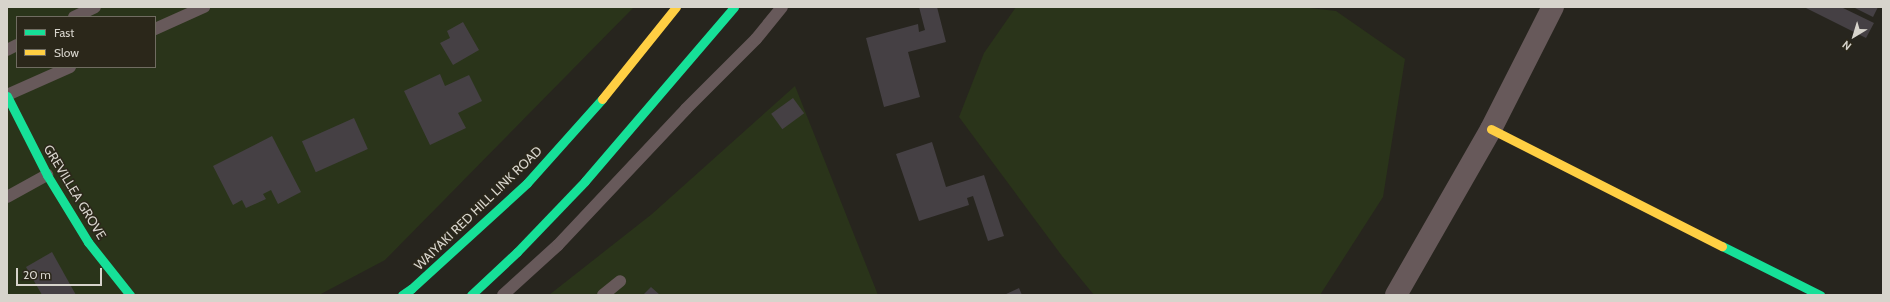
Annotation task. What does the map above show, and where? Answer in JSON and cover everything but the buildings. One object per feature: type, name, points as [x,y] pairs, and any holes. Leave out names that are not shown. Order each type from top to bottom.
[{"type":"main road","name":"WAIYAKI RED HILL LINK ROAD","points":[[402,295],[411,289],[527,183],[591,113],[676,7]]},
{"type":"main road","points":[[471,295],[517,252],[585,181],[734,7]]},
{"type":"main road","name":"GREVILLEA GROVE","points":[[7,95],[47,174],[88,242],[130,295]]},
{"type":"main road","points":[[1491,129],[1820,295]]},
{"type":"street","points":[[1396,295],[1491,129],[1553,7]]},
{"type":"lane","points":[[76,16],[95,7]]},
{"type":"lane","points":[[156,29],[204,7]]},
{"type":"lane","points":[[503,295],[558,245],[686,110],[756,39],[782,7]]},
{"type":"lane","points":[[7,50],[16,46]]},
{"type":"lane","points":[[7,95],[68,68]]},
{"type":"lane","points":[[7,197],[47,174]]},
{"type":"lane","points":[[603,295],[620,281]]},
{"type":"green space","points":[[7,7],[634,7],[385,260],[319,295],[7,295]]},
{"type":"green space","points":[[1016,7],[1301,7],[1336,11],[1405,59],[1383,197],[1320,295],[1094,295],[1062,256],[959,117],[984,53]]},
{"type":"green space","points":[[795,86],[878,295],[549,295],[652,214]]},
{"type":"traffic: fast","points":[[471,295],[517,252],[585,181],[734,7]]},
{"type":"traffic: fast","points":[[7,96],[47,175],[88,242],[130,295]]},
{"type":"traffic: fast","points":[[402,295],[411,289],[527,183],[602,99]]},
{"type":"traffic: fast","points":[[1722,246],[1820,295]]},
{"type":"traffic: slow","points":[[602,99],[676,7]]},
{"type":"traffic: slow","points":[[1491,129],[1722,246]]}]
